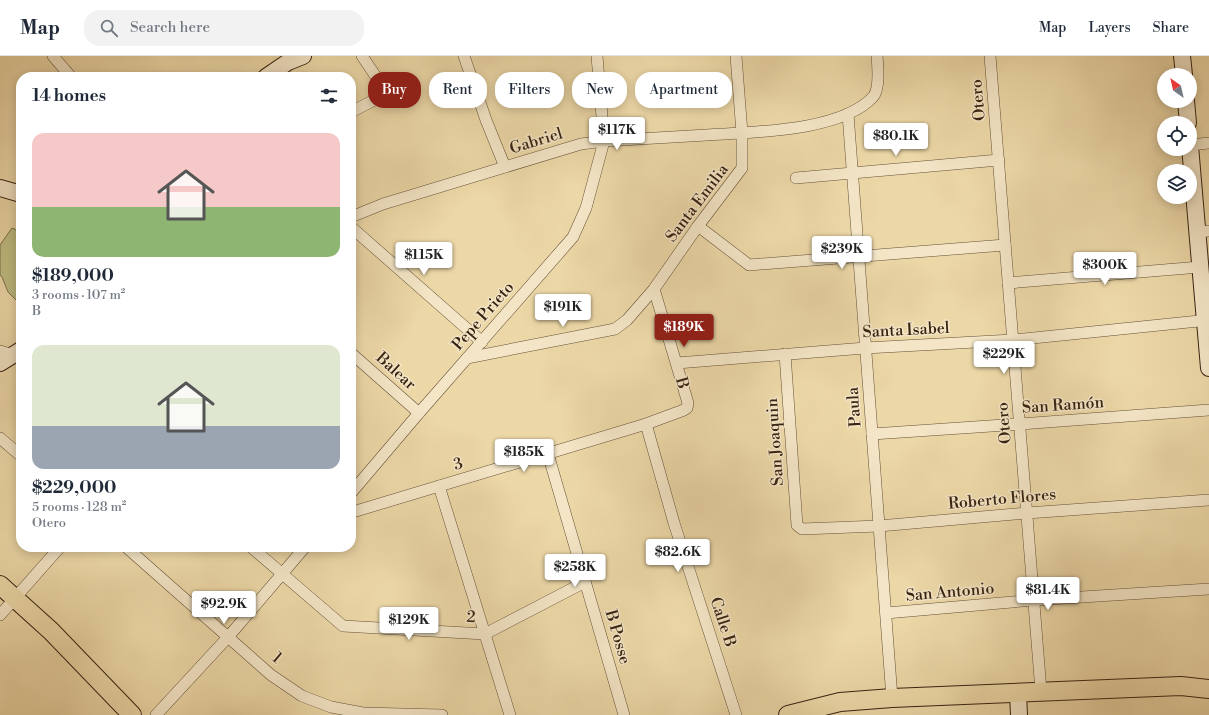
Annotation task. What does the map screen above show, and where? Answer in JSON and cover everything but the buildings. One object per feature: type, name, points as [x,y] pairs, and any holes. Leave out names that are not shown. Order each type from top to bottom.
[{"type":"main road","points":[[0,585],[51,631],[132,715]]},
{"type":"main road","points":[[788,715],[840,702],[892,698],[1181,686],[1209,689]]},
{"type":"street","points":[[53,56],[67,72]]},
{"type":"street","points":[[273,72],[288,62],[303,56]]},
{"type":"street","points":[[356,109],[386,93],[362,56]]},
{"type":"street","points":[[464,56],[504,167]]},
{"type":"street","name":"Pepe Prieto","points":[[356,488],[419,413],[574,237],[586,208],[604,141],[597,56]]},
{"type":"street","name":"Santa Emilia","points":[[467,358],[616,329],[627,320],[654,289],[698,226],[742,168],[742,133],[736,56]]},
{"type":"street","name":"Gabriel","points":[[356,215],[383,204],[581,144],[604,141],[742,133],[802,127],[830,120],[848,114],[874,96],[877,89],[877,56]]},
{"type":"street","name":"Otero","points":[[990,56],[1041,691]]},
{"type":"street","points":[[1182,56],[1183,68]]},
{"type":"street","name":"Paula","points":[[848,114],[892,698]]},
{"type":"street","points":[[1197,144],[1209,143]]},
{"type":"street","points":[[1192,156],[1203,231],[1200,267],[1207,320],[1209,368]]},
{"type":"street","points":[[796,178],[998,160]]},
{"type":"street","points":[[0,188],[16,193]]},
{"type":"street","points":[[698,226],[750,265],[1005,245]]},
{"type":"street","points":[[356,231],[482,342]]},
{"type":"street","points":[[1008,283],[1200,267]]},
{"type":"street","name":"B","points":[[654,289],[677,363],[688,403],[687,408]]},
{"type":"street","name":"Santa Isabel","points":[[677,363],[865,348],[1013,340],[1207,320]]},
{"type":"street","name":"San Joaquin","points":[[785,354],[797,524],[799,527]]},
{"type":"street","name":"Balear","points":[[356,357],[419,413]]},
{"type":"street","name":"3","points":[[356,511],[646,424],[687,408]]},
{"type":"street","name":"San Ramón","points":[[872,434],[1209,410]]},
{"type":"street","name":"Calle B","points":[[646,424],[674,523],[736,715]]},
{"type":"street","points":[[0,438],[16,452]]},
{"type":"street","name":"B Posse","points":[[548,454],[624,715]]},
{"type":"street","points":[[439,486],[510,715]]},
{"type":"street","name":"Roberto Flores","points":[[799,527],[802,529],[879,526],[1027,513],[1209,500]]},
{"type":"street","points":[[0,615],[56,552]]},
{"type":"street","name":"1","points":[[132,552],[271,675],[302,696],[331,707],[363,713],[442,715]]},
{"type":"street","name":"2","points":[[257,552],[343,626],[485,634],[585,582]]},
{"type":"street","points":[[156,715],[228,636],[301,552]]},
{"type":"street","name":"San Antonio","points":[[886,614],[1034,600],[1209,589]]},
{"type":"street","points":[[1018,693],[1019,715]]},
{"type":"shaded area","points":[[12,228],[16,230],[16,300],[8,292],[0,275],[0,245]]}]
